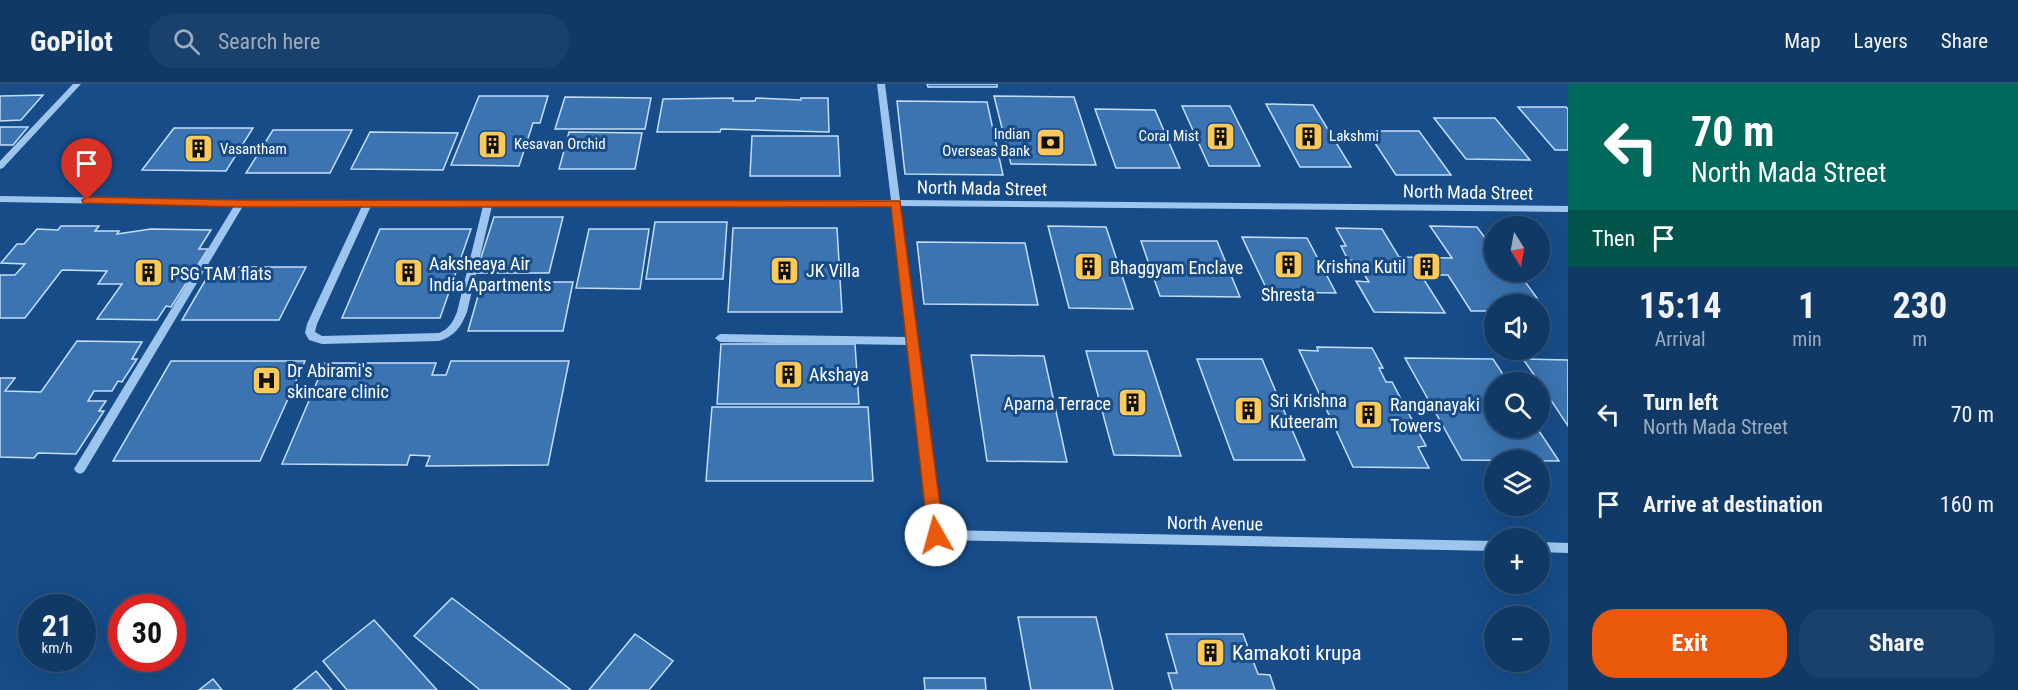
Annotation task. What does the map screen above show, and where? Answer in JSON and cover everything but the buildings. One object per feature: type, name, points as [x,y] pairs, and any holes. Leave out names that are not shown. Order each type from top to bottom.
[{"type":"street","points":[[0,166],[77,84]]},
{"type":"street","points":[[720,338],[912,341],[881,84]]},
{"type":"street","name":"North Mada Street","points":[[0,199],[240,203],[896,203],[1568,209]]},
{"type":"street","points":[[80,469],[240,203]]},
{"type":"street","points":[[368,203],[312,324],[310,333],[313,338],[322,340],[439,338],[449,335],[459,322],[462,312],[488,203]]},
{"type":"street","name":"North Avenue","points":[[912,341],[936,535],[1484,546]]},
{"type":"street","points":[[1550,547],[1568,548]]},
{"type":"place","name":"Coral Mist","points":[[1220,136]]},
{"type":"place","name":"Lakshmi","points":[[1308,136]]},
{"type":"place","name":"Indian Overseas Bank","points":[[1051,143]]},
{"type":"place","name":"Kesavan Orchid","points":[[493,144]]},
{"type":"place","name":"Vasantham","points":[[199,149]]},
{"type":"place","name":"Shresta","points":[[1288,265]]},
{"type":"place","name":"Krishna Kutil","points":[[1427,266]]},
{"type":"place","name":"Bhaggyam Enclave","points":[[1089,267]]},
{"type":"place","name":"JK Villa","points":[[785,270]]},
{"type":"place","name":"PSG TAM flats","points":[[149,273]]},
{"type":"place","name":"Aaksheaya Air India Apartments","points":[[408,273]]},
{"type":"place","name":"Akshaya","points":[[788,374]]},
{"type":"place","name":"Dr Abirami's skincare clinic","points":[[266,380]]},
{"type":"place","name":"Aparna Terrace","points":[[1132,403]]},
{"type":"place","name":"Sri Krishna Kuteeram","points":[[1249,410]]},
{"type":"place","name":"Ranganayaki Towers","points":[[1369,414]]},
{"type":"place","name":"Kamakoti krupa","points":[[1211,653]]},
{"type":"route","points":[[87,200],[240,203],[896,203],[936,535]]}]
